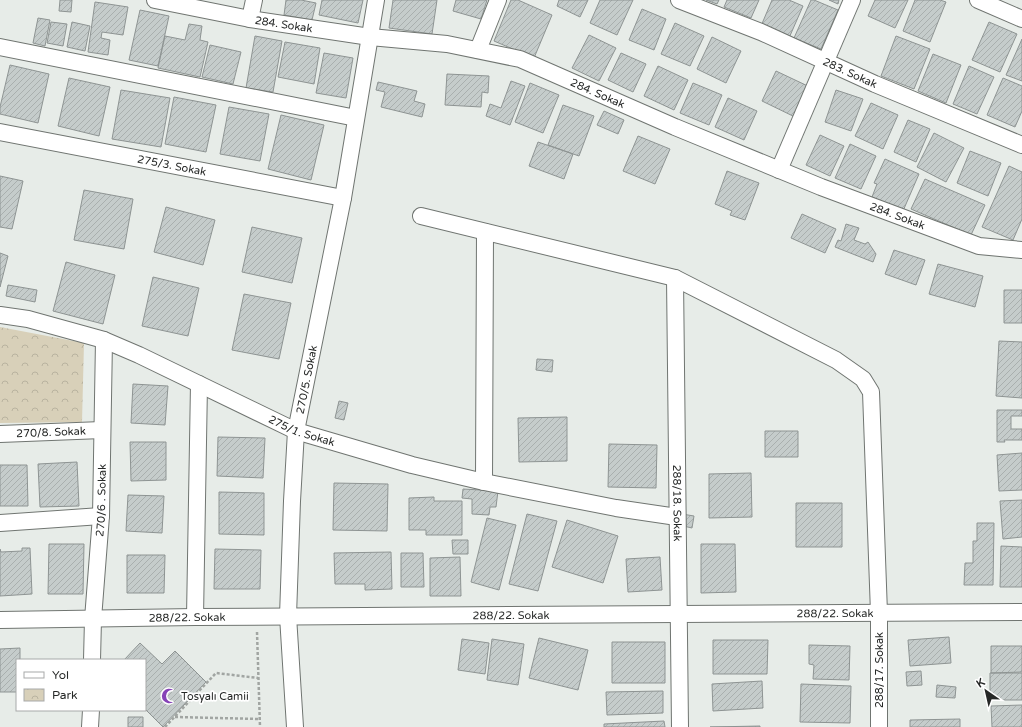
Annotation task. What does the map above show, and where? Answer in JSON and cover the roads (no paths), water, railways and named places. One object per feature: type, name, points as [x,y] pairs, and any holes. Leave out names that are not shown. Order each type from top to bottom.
[{"type":"street","name":"284. Sokak","points":[[155,0],[250,19],[370,37],[447,44],[520,59],[675,127],[821,187],[979,246],[1022,250]]},
{"type":"street","points":[[250,19],[254,0]]},
{"type":"street","name":"270/5. Sokak","points":[[295,727],[288,616],[296,432],[343,198],[376,0]]},
{"type":"street","points":[[478,50],[498,0]]},
{"type":"street","name":"283. Sokak","points":[[680,0],[761,32],[875,84],[1022,145]]},
{"type":"street","points":[[779,170],[852,0]]},
{"type":"street","points":[[978,0],[1022,19]]},
{"type":"street","points":[[0,47],[356,118]]},
{"type":"street","name":"275/3. Sokak","points":[[0,132],[343,198]]},
{"type":"street","name":"288/17. Sokak","points":[[421,216],[675,278],[836,360],[863,379],[871,392],[879,613],[879,727]]},
{"type":"street","points":[[484,482],[485,232]]},
{"type":"street","name":"288/18. Sokak","points":[[675,278],[680,727]]},
{"type":"street","name":"275/1. Sokak","points":[[0,315],[28,319],[104,340],[139,355],[296,432],[412,465],[484,482],[616,508],[677,517]]},
{"type":"street","name":"270/6 . Sokak","points":[[92,659],[93,619],[101,516],[104,340]]},
{"type":"street","points":[[195,617],[199,384]]},
{"type":"street","name":"270/8. Sokak","points":[[0,434],[102,430]]},
{"type":"street","points":[[0,523],[101,516]]},
{"type":"street","name":"288/22. Sokak","points":[[0,620],[288,616],[1022,612]]},
{"type":"street","points":[[90,727],[91,711]]},
{"type":"place","name":"Tosyalı Camii","points":[[169,696]]}]
